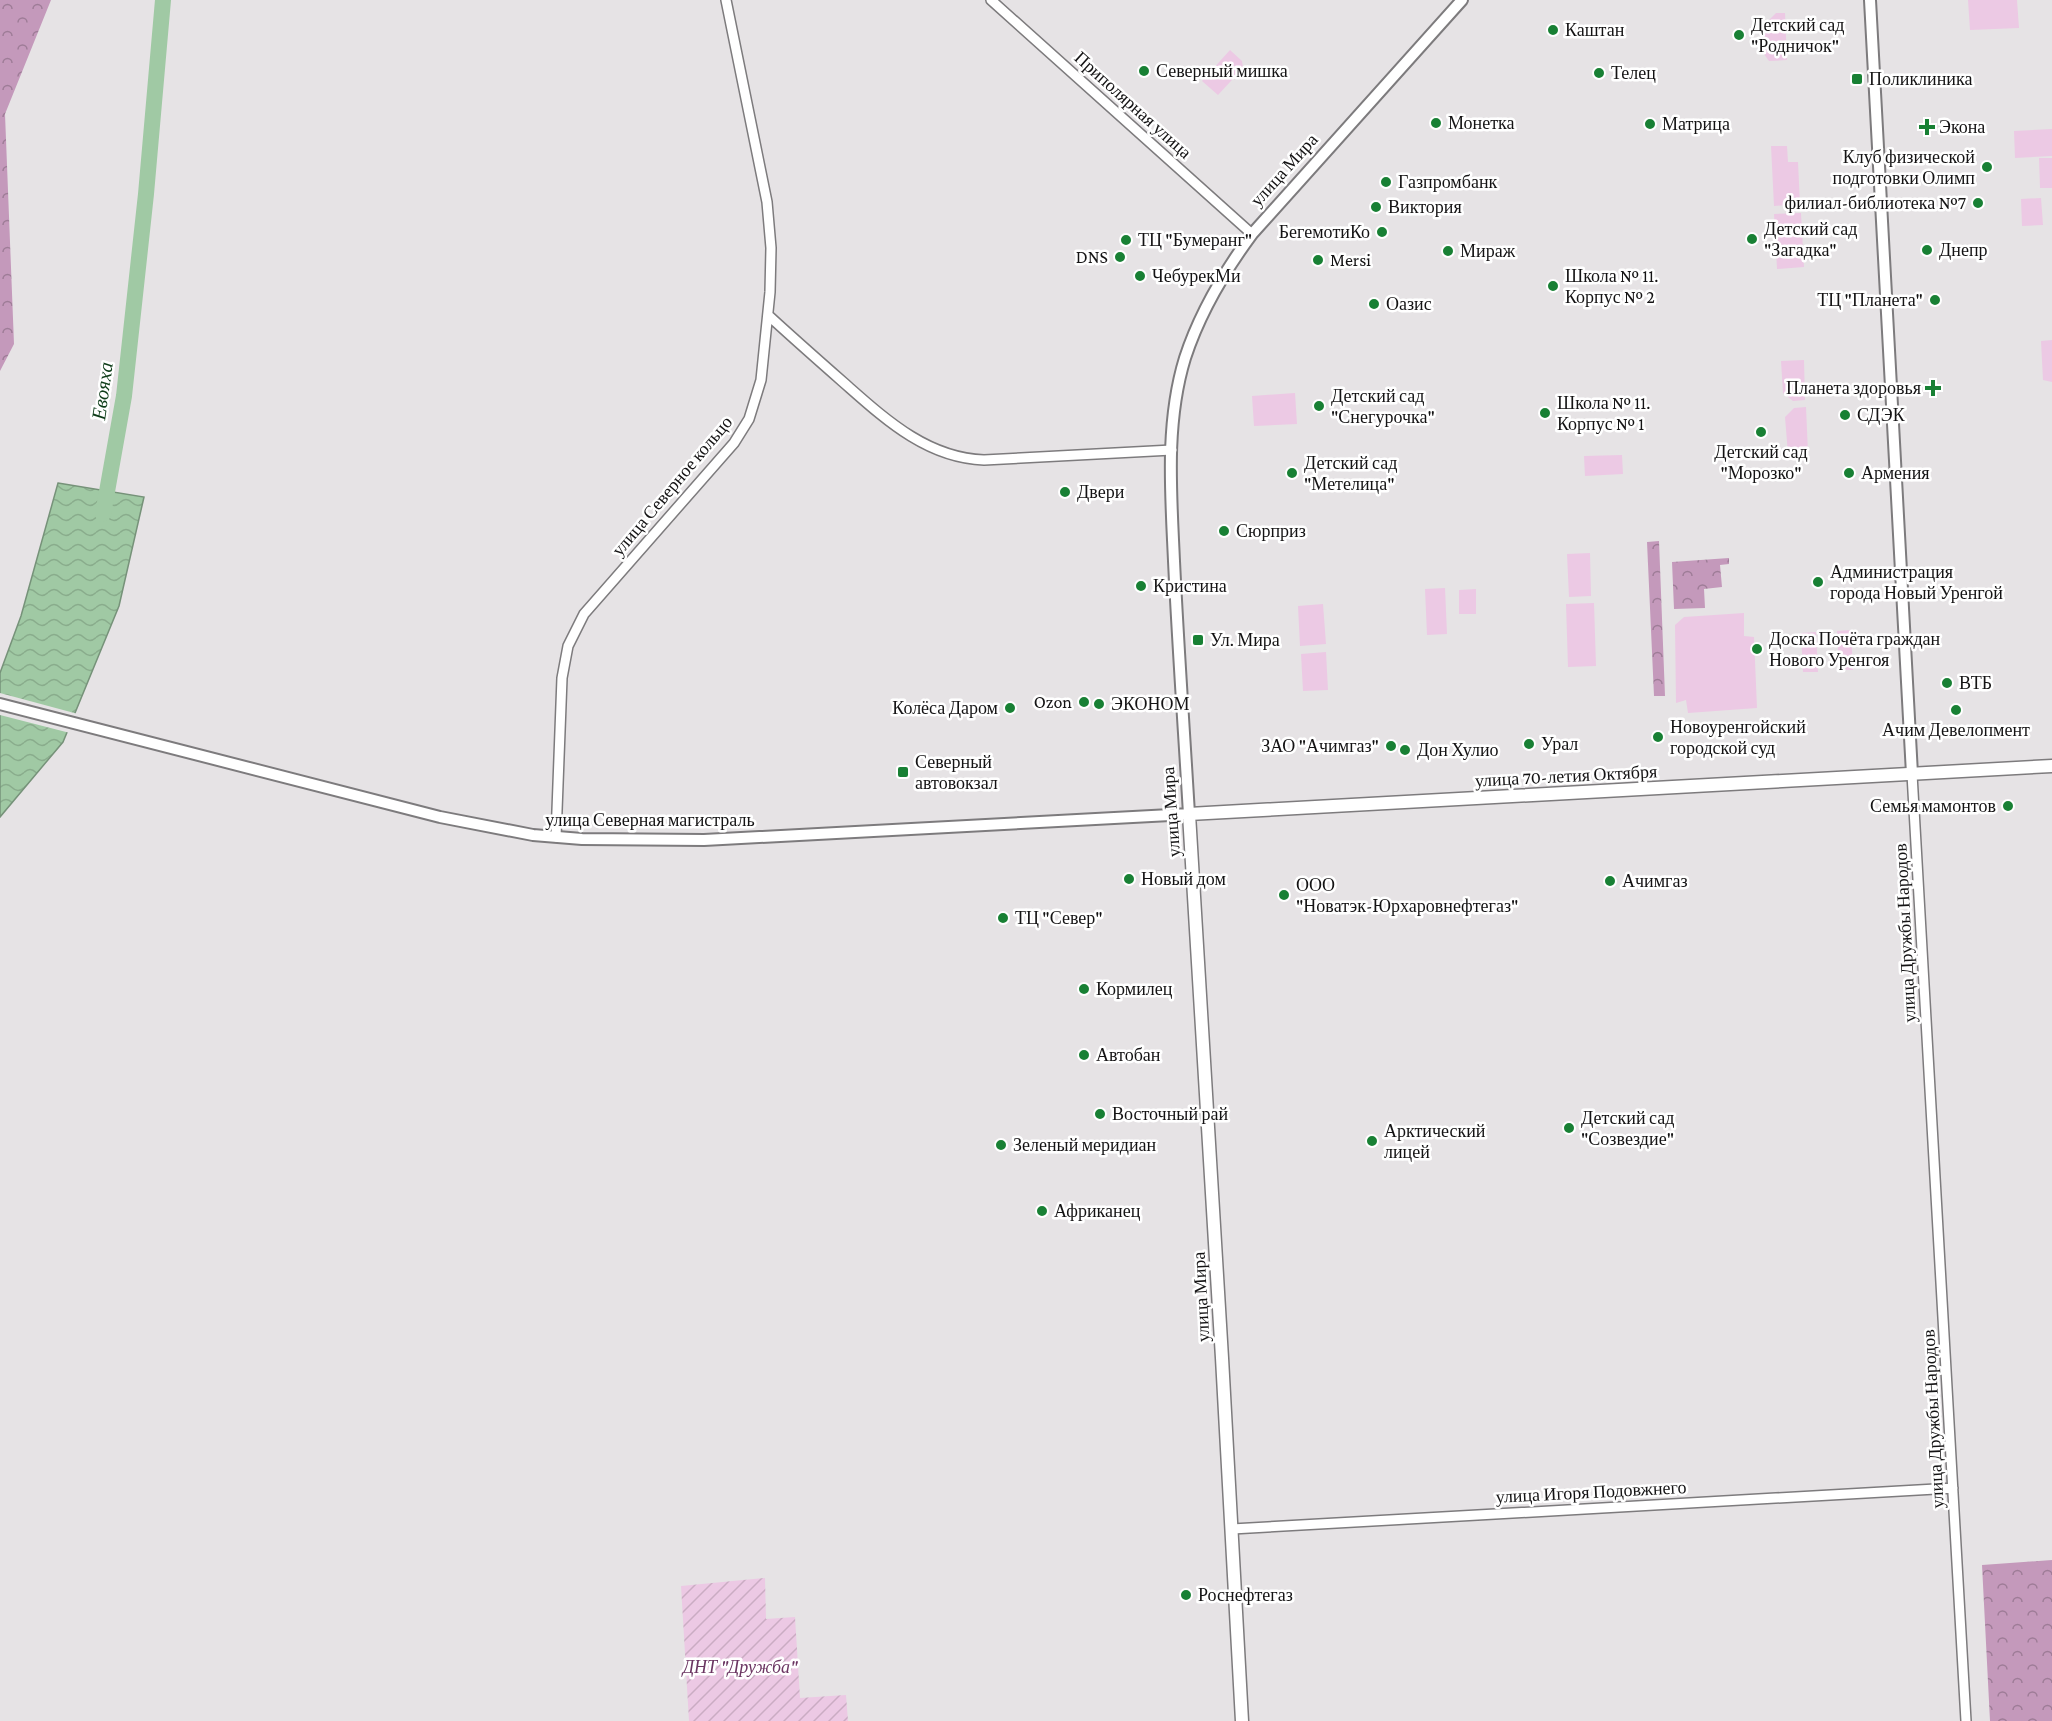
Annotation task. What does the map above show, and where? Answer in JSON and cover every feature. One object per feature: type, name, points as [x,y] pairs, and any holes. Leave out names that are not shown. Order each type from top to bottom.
[{"type":"main road","name":"улица 70-летия Октября","points":[[1189,814],[2052,766]]},
{"type":"main road","name":"улица Мира","points":[[1189,814],[1242,1721]]},
{"type":"street","name":"улица Северное кольцо","points":[[556,837],[562,678],[564,661],[572,637],[594,602],[743,431],[761,380],[771,270],[770,224],[726,0]]},
{"type":"street","name":"Приполярная улица","points":[[991,0],[1252,234]]},
{"type":"street","name":"улица Мира","points":[[1189,814],[1176,589],[1172,450],[1176,398],[1190,345],[1222,278],[1252,234],[1462,0]]},
{"type":"street","name":"улица Дружбы Народов","points":[[1870,0],[1966,1721]]},
{"type":"street","points":[[768,315],[875,410],[916,440],[946,454],[984,460],[1172,450]]},
{"type":"street","name":"улица Северная магистраль","points":[[0,704],[458,821],[511,832],[556,837],[704,840],[1189,814]]},
{"type":"street","name":"улица Игоря Подовжнего","points":[[1232,1529],[1953,1488]]},
{"type":"green space","points":[[0,0],[51,0],[5,114],[14,344],[0,371]]},
{"type":"green space","points":[[1968,0],[2017,0],[2019,28],[1970,30]]},
{"type":"green space","points":[[1776,13],[1785,13],[1787,60],[1769,61],[1764,54],[1762,27]]},
{"type":"green space","points":[[1230,50],[1242,61],[1243,68],[1218,95],[1202,81]]},
{"type":"green space","points":[[2052,129],[2052,156],[2015,158],[2014,131]]},
{"type":"green space","points":[[1771,146],[1787,146],[1788,162],[1798,162],[1800,204],[1774,206]]},
{"type":"green space","points":[[2039,158],[2052,158],[2052,188],[2040,188]]},
{"type":"green space","points":[[2041,198],[2043,225],[2022,226],[2021,199]]},
{"type":"green space","points":[[1801,213],[1804,267],[1777,269],[1774,214]]},
{"type":"green space","points":[[2052,340],[2052,382],[2043,380],[2041,341]]},
{"type":"green space","points":[[1804,360],[1805,400],[1793,401],[1783,393],[1781,361]]},
{"type":"green space","points":[[1295,393],[1297,424],[1254,426],[1252,396]]},
{"type":"green space","points":[[1806,407],[1808,453],[1788,454],[1785,417],[1794,408]]},
{"type":"green space","points":[[1622,455],[1623,474],[1585,476],[1584,456]]},
{"type":"green space","points":[[1659,541],[1665,696],[1654,696],[1647,542]]},
{"type":"green space","points":[[1590,553],[1591,596],[1569,597],[1567,554]]},
{"type":"green space","points":[[1729,558],[1729,564],[1720,565],[1722,587],[1704,589],[1705,608],[1674,609],[1672,562]]},
{"type":"green space","points":[[1445,588],[1447,634],[1427,635],[1425,589]]},
{"type":"green space","points":[[1476,589],[1476,614],[1459,614],[1459,590]]},
{"type":"green space","points":[[1594,603],[1596,666],[1568,667],[1566,604]]},
{"type":"green space","points":[[1323,604],[1326,644],[1300,646],[1298,606]]},
{"type":"green space","points":[[1744,613],[1744,636],[1754,637],[1757,708],[1688,713],[1686,700],[1676,703],[1675,625],[1684,617]]},
{"type":"green space","points":[[1851,630],[1853,670],[1839,670],[1837,631]]},
{"type":"green space","points":[[1816,632],[1818,672],[1803,672],[1801,633]]},
{"type":"green space","points":[[1326,652],[1328,690],[1303,691],[1301,654]]},
{"type":"green space","points":[[2052,1560],[2052,1721],[1990,1721],[1982,1565]]},
{"type":"green space","name":"ДНТ \"Дружба\"","points":[[765,1578],[766,1619],[795,1617],[800,1698],[846,1695],[848,1721],[689,1721],[681,1586]]},
{"type":"water","points":[[58,483],[144,497],[119,606],[63,742],[0,817],[0,673],[21,616]]},
{"type":"pier","points":[[0,693],[78,714],[70,733],[0,715]]},
{"type":"waterway","name":"Евояха","points":[[103,514],[124,396],[146,194],[163,0]]},
{"type":"place","name":"Каштан","points":[[1553,30]]},
{"type":"place","name":"Детский сад \"Родничок\"","points":[[1739,35]]},
{"type":"place","name":"Северный мишка","points":[[1144,71]]},
{"type":"place","name":"Телец","points":[[1599,73]]},
{"type":"place","name":"Поликлиника","points":[[1857,79]]},
{"type":"place","name":"Монетка","points":[[1436,123]]},
{"type":"place","name":"Матрица","points":[[1650,124]]},
{"type":"place","name":"Экона","points":[[1927,127]]},
{"type":"place","name":"Клуб физической подготовки Олимп","points":[[1987,167]]},
{"type":"place","name":"Газпромбанк","points":[[1386,182]]},
{"type":"place","name":"филиал-библиотека №7","points":[[1978,203]]},
{"type":"place","name":"Виктория","points":[[1376,207]]},
{"type":"place","name":"БегемотиКо","points":[[1382,232]]},
{"type":"place","name":"Детский сад \"Загадка\"","points":[[1752,239]]},
{"type":"place","name":"ТЦ \"Бумеранг\"","points":[[1126,240]]},
{"type":"place","name":"Днепр","points":[[1927,250]]},
{"type":"place","name":"Мираж","points":[[1448,251]]},
{"type":"place","name":"DNS","points":[[1120,257]]},
{"type":"place","name":"Mersi","points":[[1318,260]]},
{"type":"place","name":"ЧебурекМи","points":[[1140,276]]},
{"type":"place","name":"Школа № 11. Корпус № 2","points":[[1553,286]]},
{"type":"place","name":"ТЦ \"Планета\"","points":[[1935,300]]},
{"type":"place","name":"Оазис","points":[[1374,304]]},
{"type":"place","name":"Планета здоровья","points":[[1933,388]]},
{"type":"place","name":"Детский сад \"Снегурочка\"","points":[[1319,406]]},
{"type":"place","name":"Школа № 11. Корпус № 1","points":[[1545,413]]},
{"type":"place","name":"СДЭК","points":[[1845,415]]},
{"type":"place","name":"Детский сад \"Морозко\"","points":[[1761,432]]},
{"type":"place","name":"Детский сад \"Метелица\"","points":[[1292,473]]},
{"type":"place","name":"Армения","points":[[1849,473]]},
{"type":"place","name":"Двери","points":[[1065,492]]},
{"type":"place","name":"Сюрприз","points":[[1224,531]]},
{"type":"place","name":"Администрация города Новый Уренгой","points":[[1818,582]]},
{"type":"place","name":"Кристина","points":[[1141,586]]},
{"type":"place","name":"Ул. Мира","points":[[1198,640]]},
{"type":"place","name":"Доска Почёта граждан Нового Уренгоя","points":[[1757,649]]},
{"type":"place","name":"ВТБ","points":[[1947,683]]},
{"type":"place","name":"Ozon","points":[[1084,702]]},
{"type":"place","name":"ЭКОНОМ","points":[[1099,704]]},
{"type":"place","name":"Колёса Даром","points":[[1010,708]]},
{"type":"place","name":"Ачим Девелопмент","points":[[1956,710]]},
{"type":"place","name":"Новоуренгойский городской суд","points":[[1658,737]]},
{"type":"place","name":"Урал","points":[[1529,744]]},
{"type":"place","name":"ЗАО \"Ачимгаз\"","points":[[1391,746]]},
{"type":"place","name":"Дон Хулио","points":[[1405,750]]},
{"type":"place","name":"Северный автовокзал","points":[[903,772]]},
{"type":"place","name":"Семья мамонтов","points":[[2008,806]]},
{"type":"place","name":"Новый дом","points":[[1129,879]]},
{"type":"place","name":"Ачимгаз","points":[[1610,881]]},
{"type":"place","name":"ООО \"Новатэк-Юрхаровнефтегаз\"","points":[[1284,895]]},
{"type":"place","name":"ТЦ \"Север\"","points":[[1003,918]]},
{"type":"place","name":"Кормилец","points":[[1084,989]]},
{"type":"place","name":"Автобан","points":[[1084,1055]]},
{"type":"place","name":"Восточный рай","points":[[1100,1114]]},
{"type":"place","name":"Детский сад \"Созвездие\"","points":[[1569,1128]]},
{"type":"place","name":"Арктический лицей","points":[[1372,1141]]},
{"type":"place","name":"Зеленый меридиан","points":[[1001,1145]]},
{"type":"place","name":"Африканец","points":[[1042,1211]]},
{"type":"place","name":"Роснефтегаз","points":[[1186,1595]]}]
